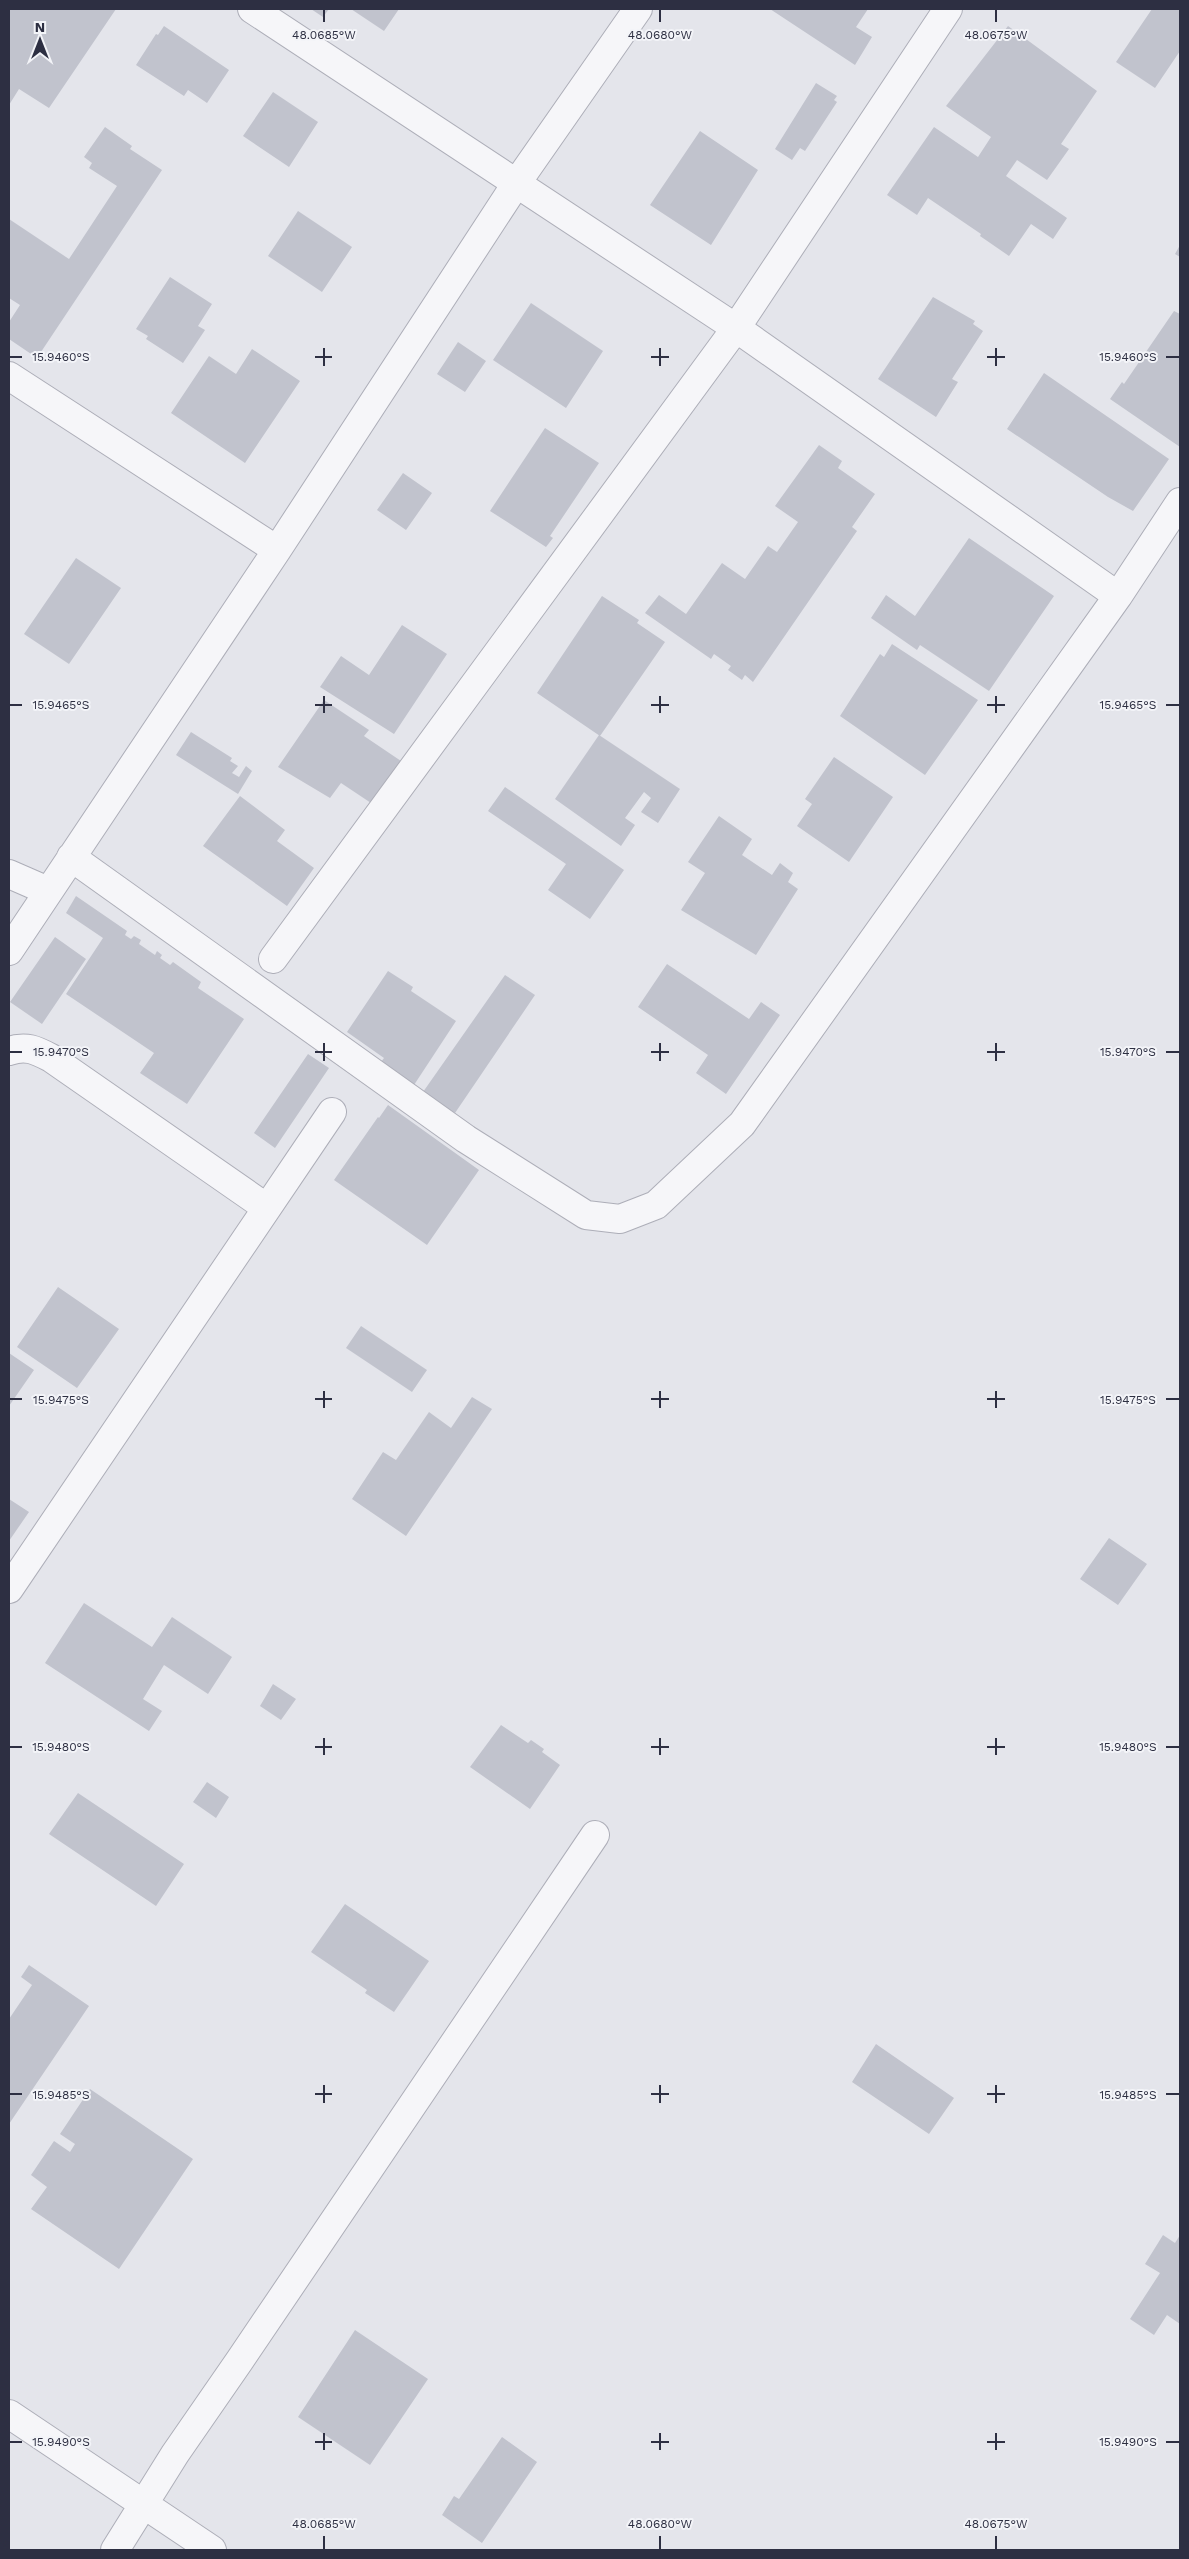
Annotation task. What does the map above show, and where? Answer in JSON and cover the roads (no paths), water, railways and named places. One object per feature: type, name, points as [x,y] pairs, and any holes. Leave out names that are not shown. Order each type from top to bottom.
[{"type":"street","points":[[252,9],[736,328],[1118,596]]},
{"type":"street","points":[[9,951],[277,550],[516,184],[638,9]]},
{"type":"street","points":[[273,959],[736,328],[948,9]]},
{"type":"street","points":[[9,376],[277,550]]},
{"type":"street","points":[[71,857],[466,1139],[586,1214],[620,1219],[656,1205],[742,1124],[1118,596],[1180,502]]},
{"type":"street","points":[[9,874],[48,891]]},
{"type":"street","points":[[9,1051],[18,1048],[31,1048],[51,1058],[267,1208]]},
{"type":"street","points":[[9,1589],[332,1112]]},
{"type":"street","points":[[115,2550],[215,2393],[240,2360],[595,1835]]},
{"type":"street","points":[[9,2414],[212,2550]]}]
